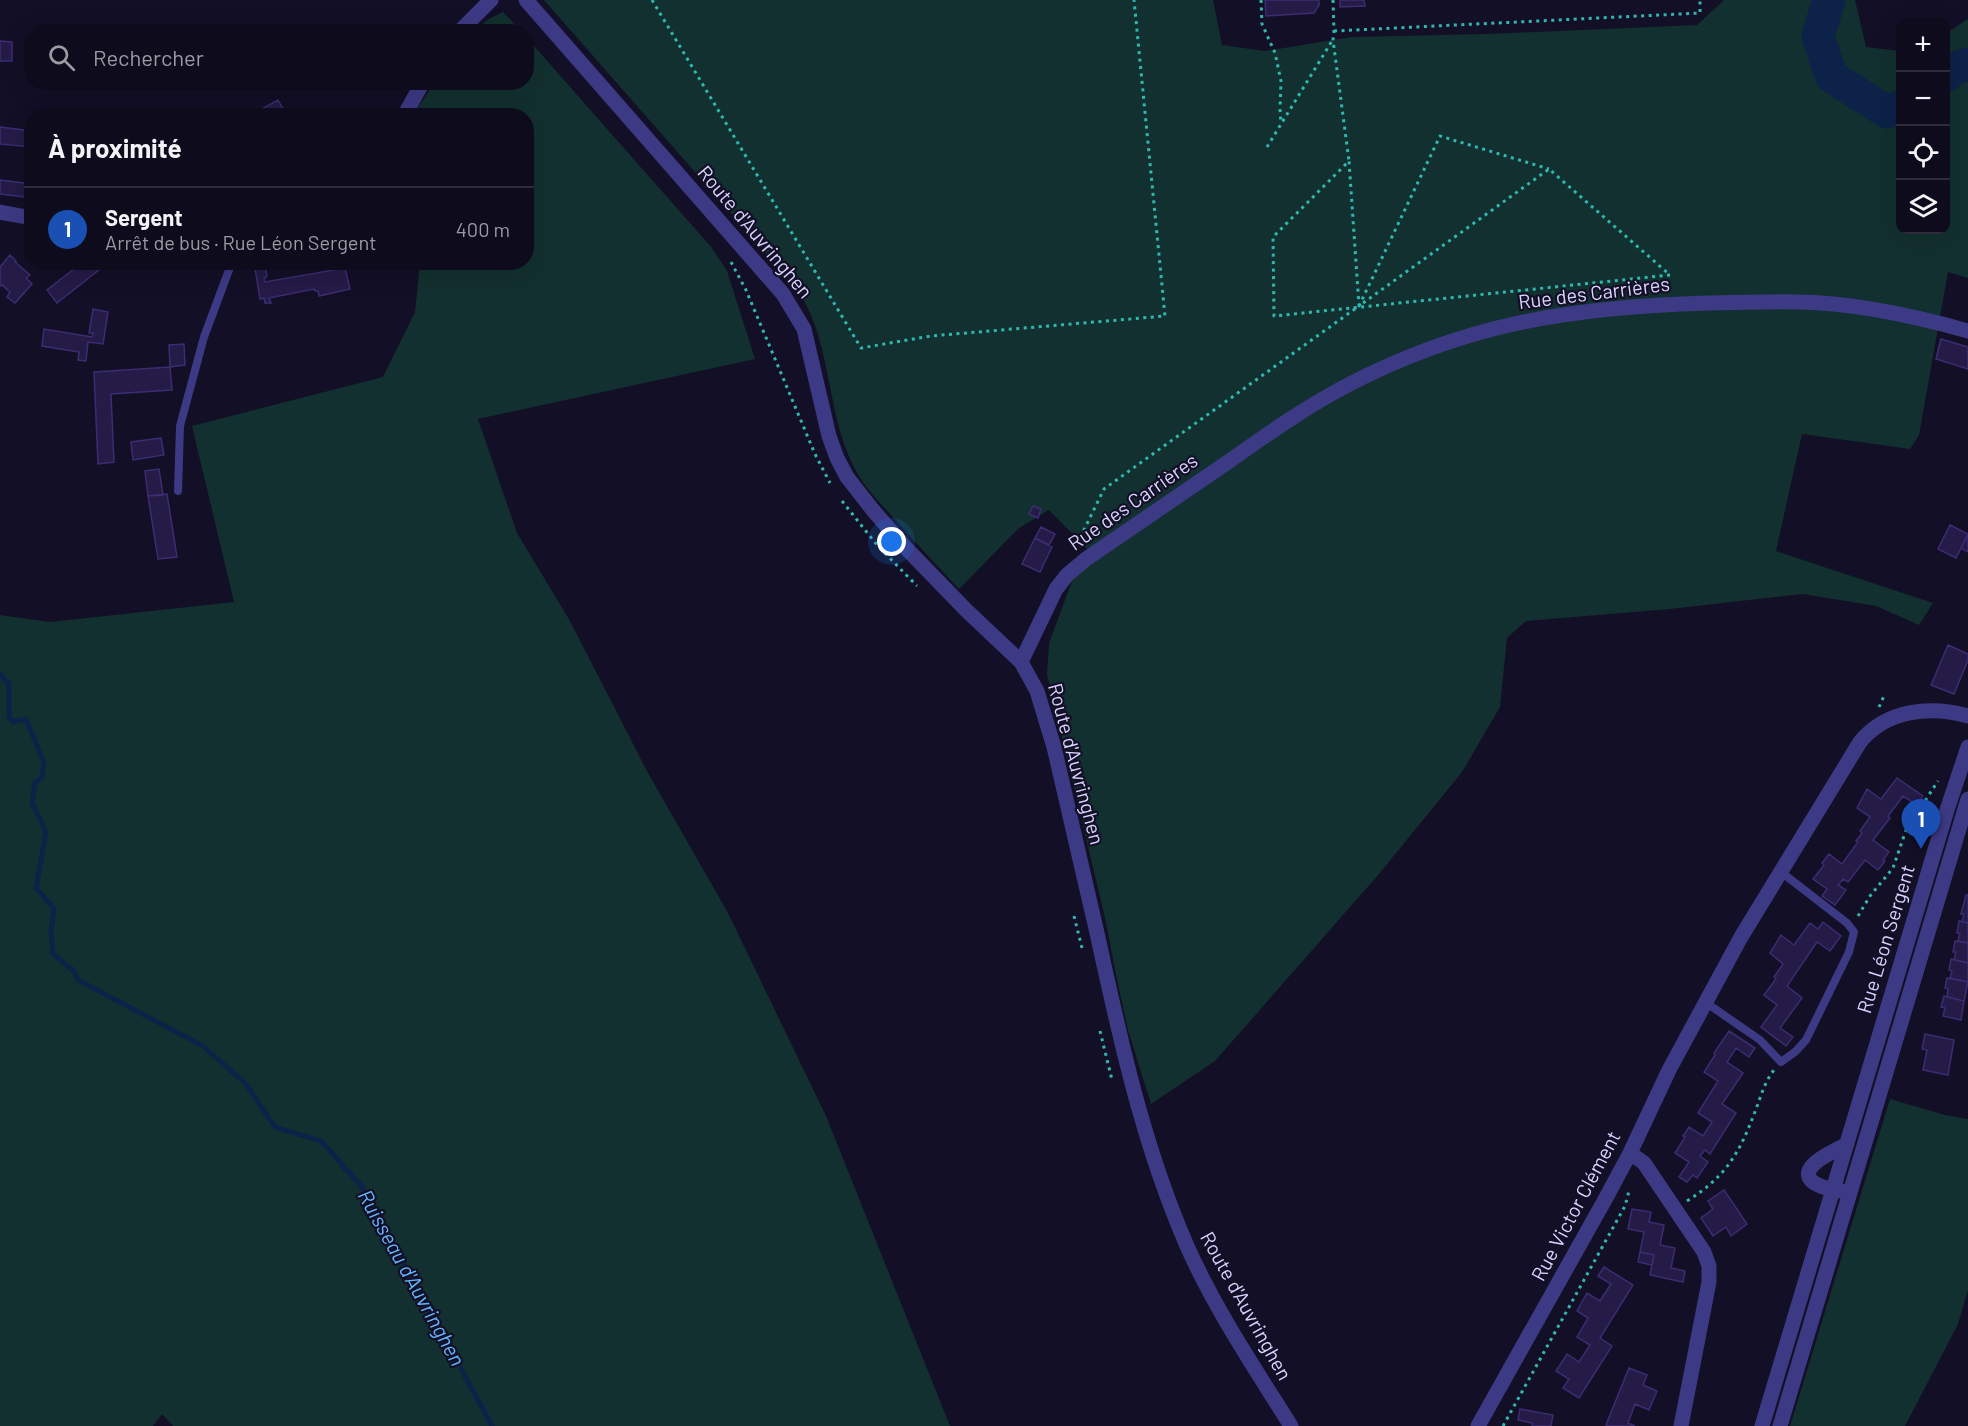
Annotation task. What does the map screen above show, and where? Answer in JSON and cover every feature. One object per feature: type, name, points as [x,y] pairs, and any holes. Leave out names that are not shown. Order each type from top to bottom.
[{"type":"street","points":[[467,24],[491,0]]},
{"type":"street","name":"Route d'Auvringhen","points":[[526,0],[783,294],[804,329],[827,430],[837,458],[848,477],[872,510],[966,610],[1021,662],[1032,680],[1045,714],[1128,1071],[1160,1175],[1187,1245],[1208,1287],[1291,1426]]},
{"type":"street","points":[[408,108],[419,90]]},
{"type":"street","points":[[0,212],[24,216]]},
{"type":"street","name":"Rue des Carrières","points":[[1021,662],[1056,589],[1067,575],[1086,559],[1311,406],[1385,367],[1459,338],[1516,322],[1594,310],[1648,305],[1771,302],[1814,303],[1865,309],[1916,318],[1968,331]]},
{"type":"street","name":"Rue Victor Clément","points":[[1478,1426],[1630,1154],[1669,1070],[1741,937],[1855,750],[1872,729],[1887,719],[1920,711],[1943,711],[1968,716]]},
{"type":"street","name":"Rue Léon Sergent","points":[[1762,1426],[1952,792],[1968,747]]},
{"type":"street","name":"Rue Léon Sergent","points":[[1780,1426],[1968,799]]},
{"type":"street","points":[[1847,1144],[1812,1165],[1809,1176],[1812,1182],[1819,1186],[1850,1192]]},
{"type":"street","points":[[1630,1154],[1644,1163],[1704,1252],[1710,1273],[1681,1426]]},
{"type":"lane","points":[[178,491],[180,426],[204,337],[229,270]]},
{"type":"lane","points":[[1705,1002],[1760,1040],[1781,1062],[1796,1052],[1806,1040],[1853,944],[1854,932],[1852,928],[1780,872]]},
{"type":"path","points":[[652,0],[861,348],[931,336],[1165,316],[1134,0]]},
{"type":"path","points":[[1261,0],[1262,24],[1275,53],[1281,81],[1281,124]]},
{"type":"path","points":[[1267,147],[1333,40],[1335,31],[1333,0]]},
{"type":"path","points":[[1335,31],[1700,14],[1700,0]]},
{"type":"path","points":[[1333,40],[1349,161],[1359,306]]},
{"type":"path","points":[[1349,161],[1273,237],[1274,316],[1670,275],[1549,169],[1440,136],[1359,306]]},
{"type":"path","points":[[1073,552],[1104,489],[1549,169]]},
{"type":"path","points":[[728,257],[746,290],[814,454],[834,490]]},
{"type":"path","points":[[840,497],[877,544],[921,589]]},
{"type":"path","points":[[1852,928],[1870,896],[1893,868],[1906,830],[1940,777]]},
{"type":"path","points":[[1074,915],[1082,949]]},
{"type":"path","points":[[1100,1028],[1114,1087]]},
{"type":"path","points":[[1675,1209],[1711,1185],[1727,1168],[1745,1137],[1767,1080],[1781,1062]]},
{"type":"path","points":[[1503,1426],[1625,1206],[1630,1191],[1630,1181]]},
{"type":"green space","points":[[544,0],[1213,0],[1222,45],[1265,51],[1352,37],[1697,25],[1724,0],[1855,0],[1866,47],[1896,51],[1896,234],[1950,234],[1950,30],[1968,19],[1968,278],[1948,272],[1919,435],[1910,449],[1802,434],[1776,551],[1933,603],[1919,625],[1876,606],[1803,594],[1670,609],[1526,621],[1507,638],[1500,707],[1462,772],[1379,874],[1215,1061],[1151,1104],[1128,1030],[1106,922],[1047,674],[1049,643],[1072,581],[1088,550],[1049,510],[1019,528],[959,589],[880,503],[856,471],[843,441],[815,326],[794,285]]},
{"type":"green space","points":[[503,12],[514,24],[482,24]]},
{"type":"green space","points":[[534,46],[712,248],[727,271],[755,359],[478,419],[517,533],[570,621],[648,773],[728,913],[826,1116],[950,1426],[173,1426],[162,1414],[153,1426],[0,1426],[0,615],[50,622],[234,602],[192,426],[383,377],[415,312],[419,270],[534,270],[534,108],[418,108],[429,90],[534,90]]},
{"type":"green space","points":[[1890,1099],[1945,1115],[1968,1119],[1968,1290],[1958,1324],[1905,1426],[1790,1426]]},
{"type":"building","points":[[1265,0],[1319,0],[1319,5],[1314,13],[1266,16]]},
{"type":"building","points":[[1340,0],[1364,0],[1365,6],[1340,7]]},
{"type":"building","points":[[0,41],[12,42],[12,61],[0,61]]},
{"type":"building","points":[[278,100],[282,108],[264,108]]},
{"type":"building","points":[[0,127],[24,130],[24,146],[0,144]]},
{"type":"building","points":[[0,180],[24,183],[24,197],[0,194]]},
{"type":"building","points":[[10,255],[30,275],[26,278],[32,284],[15,303],[7,297],[10,292],[2,285],[0,286],[0,267]]},
{"type":"building","points":[[73,270],[99,270],[57,303],[47,290]]},
{"type":"building","points":[[255,270],[266,270],[265,282],[345,270],[350,289],[319,296],[318,291],[314,289],[269,298],[271,303],[265,303],[264,298],[260,299]]},
{"type":"building","points":[[93,309],[108,312],[103,344],[88,342],[86,361],[78,360],[79,352],[42,346],[44,329],[92,337],[93,333],[89,333]]},
{"type":"building","points":[[1941,339],[1968,347],[1968,369],[1936,359]]},
{"type":"building","points":[[184,344],[185,365],[170,367],[169,345]]},
{"type":"building","points":[[170,367],[172,390],[111,394],[114,462],[98,464],[94,372]]},
{"type":"building","points":[[161,438],[164,455],[133,460],[131,442]]},
{"type":"building","points":[[159,469],[163,495],[148,496],[145,471]]},
{"type":"building","points":[[167,494],[177,557],[158,559],[148,496]]},
{"type":"building","points":[[1033,506],[1041,509],[1038,518],[1029,514]]},
{"type":"building","points":[[1950,525],[1968,534],[1956,558],[1938,549]]},
{"type":"building","points":[[1041,527],[1055,534],[1049,545],[1035,538]]},
{"type":"building","points":[[1968,535],[1968,552],[1961,548]]},
{"type":"building","points":[[1035,538],[1052,547],[1040,572],[1022,564]]},
{"type":"building","points":[[1948,645],[1968,654],[1968,660],[1954,694],[1931,685]]},
{"type":"building","points":[[1897,778],[1923,796],[1917,805],[1903,796],[1873,840],[1889,852],[1883,860],[1885,861],[1878,870],[1865,860],[1848,882],[1843,879],[1838,885],[1846,890],[1835,905],[1822,896],[1827,889],[1813,879],[1829,854],[1842,864],[1858,842],[1856,841],[1862,833],[1860,831],[1870,817],[1857,808],[1867,789],[1881,799]]},
{"type":"building","points":[[1966,895],[1968,895],[1968,923],[1962,922],[1964,914],[1961,914]]},
{"type":"building","points":[[1959,921],[1968,923],[1968,943],[1958,941]]},
{"type":"building","points":[[1823,922],[1841,936],[1830,951],[1817,942],[1787,986],[1802,998],[1780,1028],[1793,1037],[1786,1046],[1761,1027],[1777,1005],[1764,995],[1776,979],[1774,977],[1783,964],[1770,953],[1781,935],[1794,945],[1810,923],[1818,929]]},
{"type":"building","points":[[1955,941],[1968,943],[1968,963],[1954,960]]},
{"type":"building","points":[[1951,959],[1968,963],[1968,982],[1950,978]]},
{"type":"building","points":[[1947,978],[1968,982],[1964,1001],[1947,997],[1948,989],[1945,988]]},
{"type":"building","points":[[1944,996],[1964,1001],[1961,1020],[1943,1016],[1945,1008],[1941,1007]]},
{"type":"building","points":[[1729,1031],[1755,1048],[1749,1057],[1736,1048],[1727,1062],[1743,1073],[1722,1104],[1736,1113],[1710,1154],[1705,1150],[1700,1156],[1708,1162],[1697,1178],[1693,1175],[1687,1182],[1679,1177],[1689,1162],[1675,1153],[1689,1127],[1703,1136],[1712,1122],[1698,1113],[1718,1081],[1704,1072]]},
{"type":"building","points":[[1925,1034],[1954,1040],[1948,1075],[1923,1070],[1927,1050],[1922,1049]]},
{"type":"building","points":[[1724,1190],[1747,1224],[1731,1236],[1726,1227],[1713,1236],[1701,1218],[1713,1209],[1708,1201]]},
{"type":"building","points":[[1632,1209],[1651,1212],[1649,1222],[1664,1225],[1660,1245],[1675,1248],[1671,1268],[1685,1271],[1683,1282],[1650,1275],[1654,1255],[1640,1252],[1644,1232],[1628,1229]]},
{"type":"building","points":[[1640,1252],[1654,1255],[1652,1265],[1638,1262]]},
{"type":"building","points":[[1604,1267],[1633,1285],[1600,1338],[1612,1346],[1579,1398],[1563,1388],[1569,1379],[1556,1371],[1567,1354],[1579,1362],[1590,1345],[1577,1337],[1588,1318],[1577,1311],[1587,1293],[1600,1301],[1611,1284],[1598,1276]]},
{"type":"building","points":[[1629,1368],[1647,1375],[1643,1385],[1657,1391],[1649,1410],[1635,1404],[1628,1423],[1635,1426],[1608,1426],[1606,1425]]},
{"type":"building","points":[[1520,1409],[1553,1415],[1551,1426],[1532,1426],[1532,1423],[1518,1420]]},
{"type":"waterway","points":[[1829,0],[1818,36],[1831,76],[1887,112],[1896,108]]},
{"type":"waterway","points":[[1950,72],[1968,64]]},
{"type":"waterway","name":"Ruisseau d'Auvringhen","points":[[0,674],[9,684],[9,717],[13,722],[26,719],[44,762],[42,777],[35,783],[32,803],[46,832],[36,888],[54,909],[51,932],[53,954],[73,970],[78,980],[203,1046],[246,1084],[275,1127],[321,1141],[362,1187],[492,1426]]},
{"type":"place","name":"Sergent","points":[[1921,849]]}]
